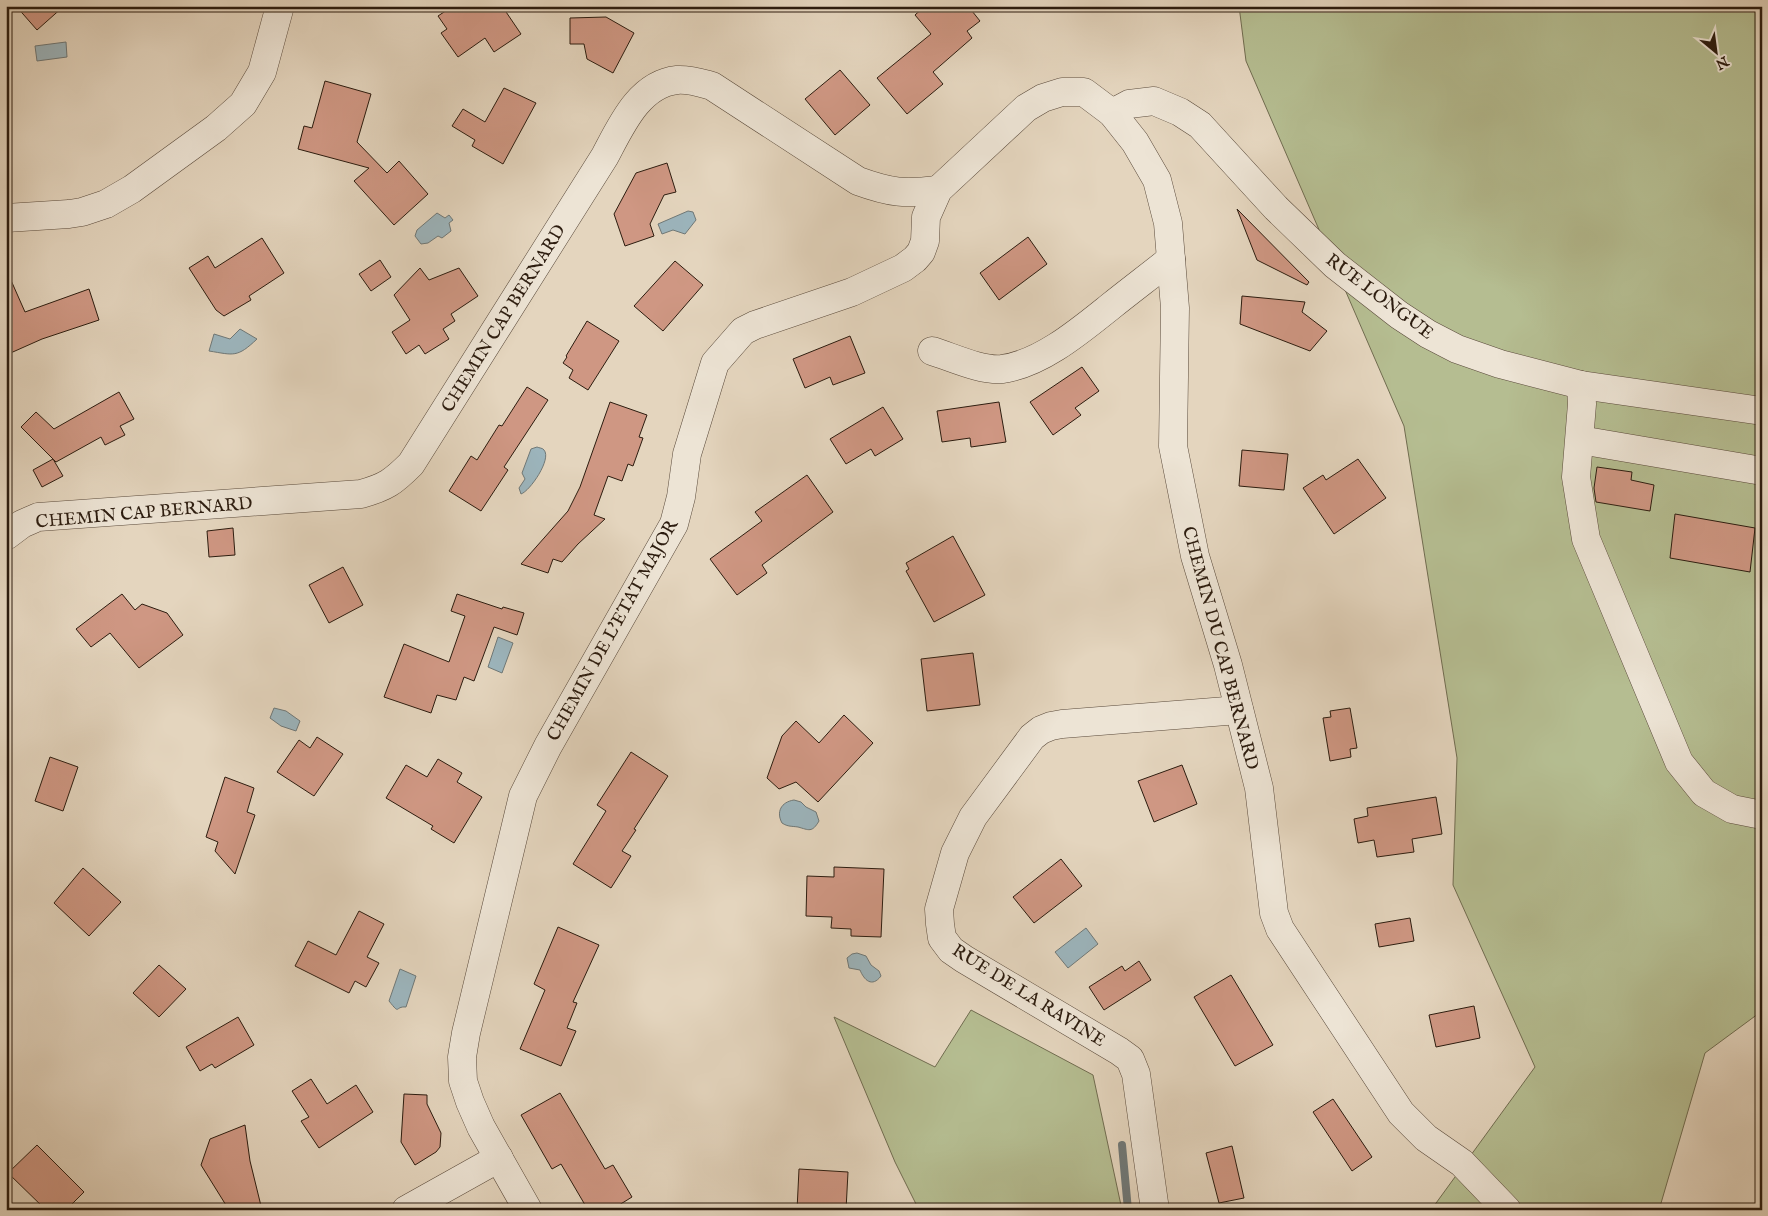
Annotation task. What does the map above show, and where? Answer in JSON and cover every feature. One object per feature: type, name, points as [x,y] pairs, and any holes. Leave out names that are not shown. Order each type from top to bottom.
[{"type":"street","points":[[6,218],[69,214],[106,204],[132,189],[216,128],[242,104],[262,72],[280,6]]},
{"type":"street","name":"CHEMIN CAP BERNARD","points":[[6,536],[22,524],[38,517],[362,494],[379,489],[394,481],[411,464],[605,156],[620,127],[644,94],[659,86],[677,80],[694,81],[712,86],[858,181],[882,190],[907,193],[938,190]]},
{"type":"street","name":"CHEMIN DU CAP BERNARD","points":[[1026,108],[1043,98],[1062,92],[1084,92],[1112,113],[1135,142],[1157,180],[1168,224],[1175,308],[1173,446],[1195,556],[1228,665],[1258,788],[1274,913],[1280,929],[1401,1113],[1426,1138],[1462,1163],[1506,1210]]},
{"type":"street","name":"RUE LONGUE","points":[[1112,113],[1130,104],[1154,101],[1180,112],[1200,125],[1276,208],[1335,265],[1399,315],[1428,334],[1457,349],[1500,364],[1581,384],[1762,411]]},
{"type":"street","name":"CHEMIN DE L'ETAT MAJOR","points":[[528,1210],[470,1102],[463,1081],[462,1057],[466,1033],[523,796],[548,746],[674,524],[682,497],[687,454],[715,363],[742,331],[852,292],[903,268],[915,259],[921,252],[926,217],[938,190],[1026,108]]},
{"type":"street","points":[[932,351],[986,368],[1002,369],[1024,363],[1045,354],[1088,324],[1171,259]]},
{"type":"street","points":[[1581,384],[1580,440],[1576,477],[1586,539],[1679,762],[1704,792],[1732,809],[1762,815]]},
{"type":"street","points":[[1580,440],[1762,471]]},
{"type":"street","name":"RUE DE LA RAVINE","points":[[1155,1210],[1136,1074],[1130,1059],[951,950],[942,938],[939,909],[955,853],[973,817],[1028,742],[1041,730],[1062,724],[1239,710]]},
{"type":"street","points":[[406,1210],[499,1158]]},
{"type":"green space","points":[[1239,6],[1762,6],[1762,1011],[1705,1053],[1659,1210],[1431,1210],[1535,1067],[1453,885],[1457,758],[1404,426],[1246,61]]},
{"type":"green space","points":[[971,1010],[1093,1075],[1122,1210],[919,1210],[895,1162],[834,1017],[935,1067]]},
{"type":"water","points":[[66,42],[67,57],[37,61],[35,46]]},
{"type":"water","points":[[688,211],[693,212],[696,220],[685,234],[673,230],[662,234],[658,224]]},
{"type":"water","points":[[437,213],[445,218],[449,215],[453,220],[449,223],[451,231],[442,238],[438,236],[428,243],[421,244],[415,236],[417,230]]},
{"type":"water","points":[[240,329],[257,339],[245,349],[235,354],[209,351],[214,334],[230,339]]},
{"type":"water","points":[[542,448],[546,454],[543,467],[530,487],[521,494],[519,488],[525,479],[522,473],[531,449]]},
{"type":"water","points":[[498,637],[513,643],[502,673],[488,667]]},
{"type":"water","points":[[274,708],[286,711],[300,721],[296,731],[281,726],[270,718]]},
{"type":"water","points":[[794,800],[801,802],[816,812],[819,821],[812,829],[788,826],[782,823],[780,819],[781,808],[786,803]]},
{"type":"water","points":[[1086,928],[1098,944],[1068,968],[1055,952]]},
{"type":"water","points":[[857,953],[866,956],[871,965],[879,971],[881,976],[878,980],[871,982],[864,977],[860,970],[849,968],[847,958]]},
{"type":"water","points":[[400,969],[416,976],[406,1007],[396,1009],[389,1001]]},
{"type":"building","points":[[16,6],[64,6],[37,30]]},
{"type":"building","points":[[453,6],[502,6],[521,34],[494,52],[485,38],[458,57],[441,33],[447,29],[438,16]]},
{"type":"building","points":[[925,6],[968,6],[980,21],[967,31],[972,38],[933,72],[943,84],[907,114],[877,78],[931,34],[915,15]]},
{"type":"building","points":[[606,17],[634,33],[613,73],[587,59],[584,44],[570,44],[570,18]]},
{"type":"building","points":[[840,70],[870,105],[835,135],[805,99]]},
{"type":"building","points":[[325,81],[371,94],[357,142],[387,173],[399,161],[428,194],[394,225],[354,181],[369,168],[298,149],[304,126],[312,128]]},
{"type":"building","points":[[504,88],[536,103],[503,164],[472,146],[475,140],[452,126],[463,109],[485,122]]},
{"type":"building","points":[[667,163],[676,192],[664,195],[650,224],[654,236],[625,246],[614,214],[636,173]]},
{"type":"building","points":[[1237,209],[1309,282],[1307,285],[1257,260]]},
{"type":"building","points":[[1028,237],[1047,264],[999,300],[980,273]]},
{"type":"building","points":[[262,238],[284,273],[249,296],[251,300],[224,316],[216,310],[189,268],[208,256],[215,268]]},
{"type":"building","points":[[380,260],[391,277],[371,291],[359,274]]},
{"type":"building","points":[[675,261],[703,285],[663,331],[634,306]]},
{"type":"building","points":[[420,268],[429,280],[459,268],[478,296],[451,314],[455,321],[443,329],[449,339],[425,354],[419,345],[406,354],[392,332],[410,320],[394,295]]},
{"type":"building","points":[[6,269],[25,312],[89,289],[99,320],[42,339],[6,355]]},
{"type":"building","points":[[1242,296],[1305,302],[1302,312],[1327,331],[1310,351],[1240,324]]},
{"type":"building","points":[[587,321],[619,341],[588,390],[569,378],[573,370],[563,363]]},
{"type":"building","points":[[850,336],[865,373],[833,385],[830,377],[805,388],[793,359]]},
{"type":"building","points":[[1082,367],[1099,391],[1075,408],[1081,415],[1053,435],[1030,402]]},
{"type":"building","points":[[527,387],[548,400],[504,467],[508,470],[481,511],[449,491],[471,456],[477,460],[499,425],[502,426]]},
{"type":"building","points":[[119,392],[134,419],[120,426],[125,435],[105,445],[101,437],[56,462],[21,427],[36,412],[54,429]]},
{"type":"building","points":[[610,402],[647,415],[639,437],[643,438],[633,466],[628,464],[622,481],[608,476],[594,515],[605,519],[562,562],[553,559],[548,573],[521,564],[568,511],[580,487]]},
{"type":"building","points":[[999,402],[1006,442],[971,447],[970,438],[942,442],[937,411]]},
{"type":"building","points":[[883,407],[903,439],[875,456],[871,449],[846,464],[830,439]]},
{"type":"building","points":[[1242,450],[1288,454],[1284,490],[1239,486]]},
{"type":"building","points":[[53,459],[63,476],[42,487],[33,470]]},
{"type":"building","points":[[1358,459],[1386,498],[1334,534],[1303,488],[1323,475],[1326,480]]},
{"type":"building","points":[[1597,467],[1632,472],[1631,480],[1654,485],[1650,511],[1596,502],[1594,488]]},
{"type":"building","points":[[807,475],[833,512],[762,565],[767,573],[737,595],[710,559],[762,521],[755,512]]},
{"type":"building","points":[[1675,514],[1755,528],[1750,572],[1670,558]]},
{"type":"building","points":[[233,528],[235,555],[209,557],[207,531]]},
{"type":"building","points":[[953,536],[985,595],[934,622],[906,571],[909,569],[906,563]]},
{"type":"building","points":[[343,567],[363,605],[329,623],[309,585]]},
{"type":"building","points":[[122,594],[135,610],[142,604],[167,613],[183,635],[139,668],[110,633],[91,647],[76,629]]},
{"type":"building","points":[[457,594],[502,609],[503,607],[524,613],[517,635],[494,627],[474,681],[464,677],[456,700],[437,695],[431,713],[384,697],[404,644],[449,662],[465,616],[451,611]]},
{"type":"building","points":[[973,653],[980,705],[927,711],[921,659]]},
{"type":"building","points":[[1350,708],[1357,748],[1350,749],[1351,757],[1330,761],[1323,718],[1331,717],[1330,711]]},
{"type":"building","points":[[844,715],[873,743],[818,802],[796,782],[779,789],[767,778],[782,736],[796,721],[819,743]]},
{"type":"building","points":[[317,737],[343,754],[314,796],[277,772],[299,740],[310,748]]},
{"type":"building","points":[[631,752],[668,776],[622,851],[631,856],[611,888],[573,864],[606,811],[597,805]]},
{"type":"building","points":[[50,757],[78,767],[63,811],[35,801]]},
{"type":"building","points":[[438,759],[462,773],[457,782],[482,797],[454,843],[431,829],[433,826],[386,798],[406,765],[427,777]]},
{"type":"building","points":[[1182,765],[1197,804],[1154,822],[1138,781]]},
{"type":"building","points":[[225,777],[254,788],[247,812],[255,815],[235,874],[215,851],[218,842],[206,837]]},
{"type":"building","points":[[1436,797],[1442,834],[1412,839],[1414,852],[1377,857],[1374,840],[1358,843],[1354,819],[1368,816],[1367,808]]},
{"type":"building","points":[[1061,859],[1082,886],[1034,923],[1013,897]]},
{"type":"building","points":[[834,867],[884,869],[881,937],[851,936],[851,929],[831,928],[832,917],[806,916],[807,876],[834,877]]},
{"type":"building","points":[[83,868],[121,902],[89,936],[54,903]]},
{"type":"building","points":[[359,911],[384,924],[367,957],[379,963],[366,987],[355,981],[349,993],[295,966],[308,941],[336,955]]},
{"type":"building","points":[[1410,918],[1414,941],[1379,947],[1375,924]]},
{"type":"building","points":[[558,927],[599,945],[573,1002],[577,1003],[567,1028],[576,1031],[561,1066],[520,1049],[545,990],[534,984]]},
{"type":"building","points":[[1139,961],[1151,980],[1104,1010],[1089,987],[1122,966],[1125,971]]},
{"type":"building","points":[[159,965],[186,989],[159,1017],[133,993]]},
{"type":"building","points":[[1231,975],[1273,1045],[1235,1066],[1194,997]]},
{"type":"building","points":[[1474,1006],[1480,1038],[1436,1047],[1429,1015]]},
{"type":"building","points":[[238,1017],[254,1045],[215,1068],[212,1064],[200,1071],[186,1047]]},
{"type":"building","points":[[311,1079],[327,1104],[356,1085],[373,1112],[319,1148],[301,1121],[309,1117],[292,1091]]},
{"type":"building","points":[[560,1093],[605,1169],[613,1165],[632,1197],[611,1210],[588,1210],[561,1164],[552,1169],[521,1115]]},
{"type":"building","points":[[404,1094],[427,1095],[427,1104],[441,1133],[440,1147],[436,1152],[415,1165],[401,1142]]},
{"type":"building","points":[[1333,1099],[1372,1157],[1352,1171],[1313,1112]]},
{"type":"building","points":[[245,1125],[250,1161],[262,1210],[229,1210],[201,1165],[210,1139]]},
{"type":"building","points":[[37,1145],[84,1192],[66,1210],[46,1210],[8,1173]]},
{"type":"building","points":[[1232,1146],[1244,1198],[1219,1203],[1206,1153]]},
{"type":"building","points":[[799,1169],[848,1172],[846,1210],[797,1210]]},
{"type":"waterway","points":[[1122,1145],[1128,1210]]}]
